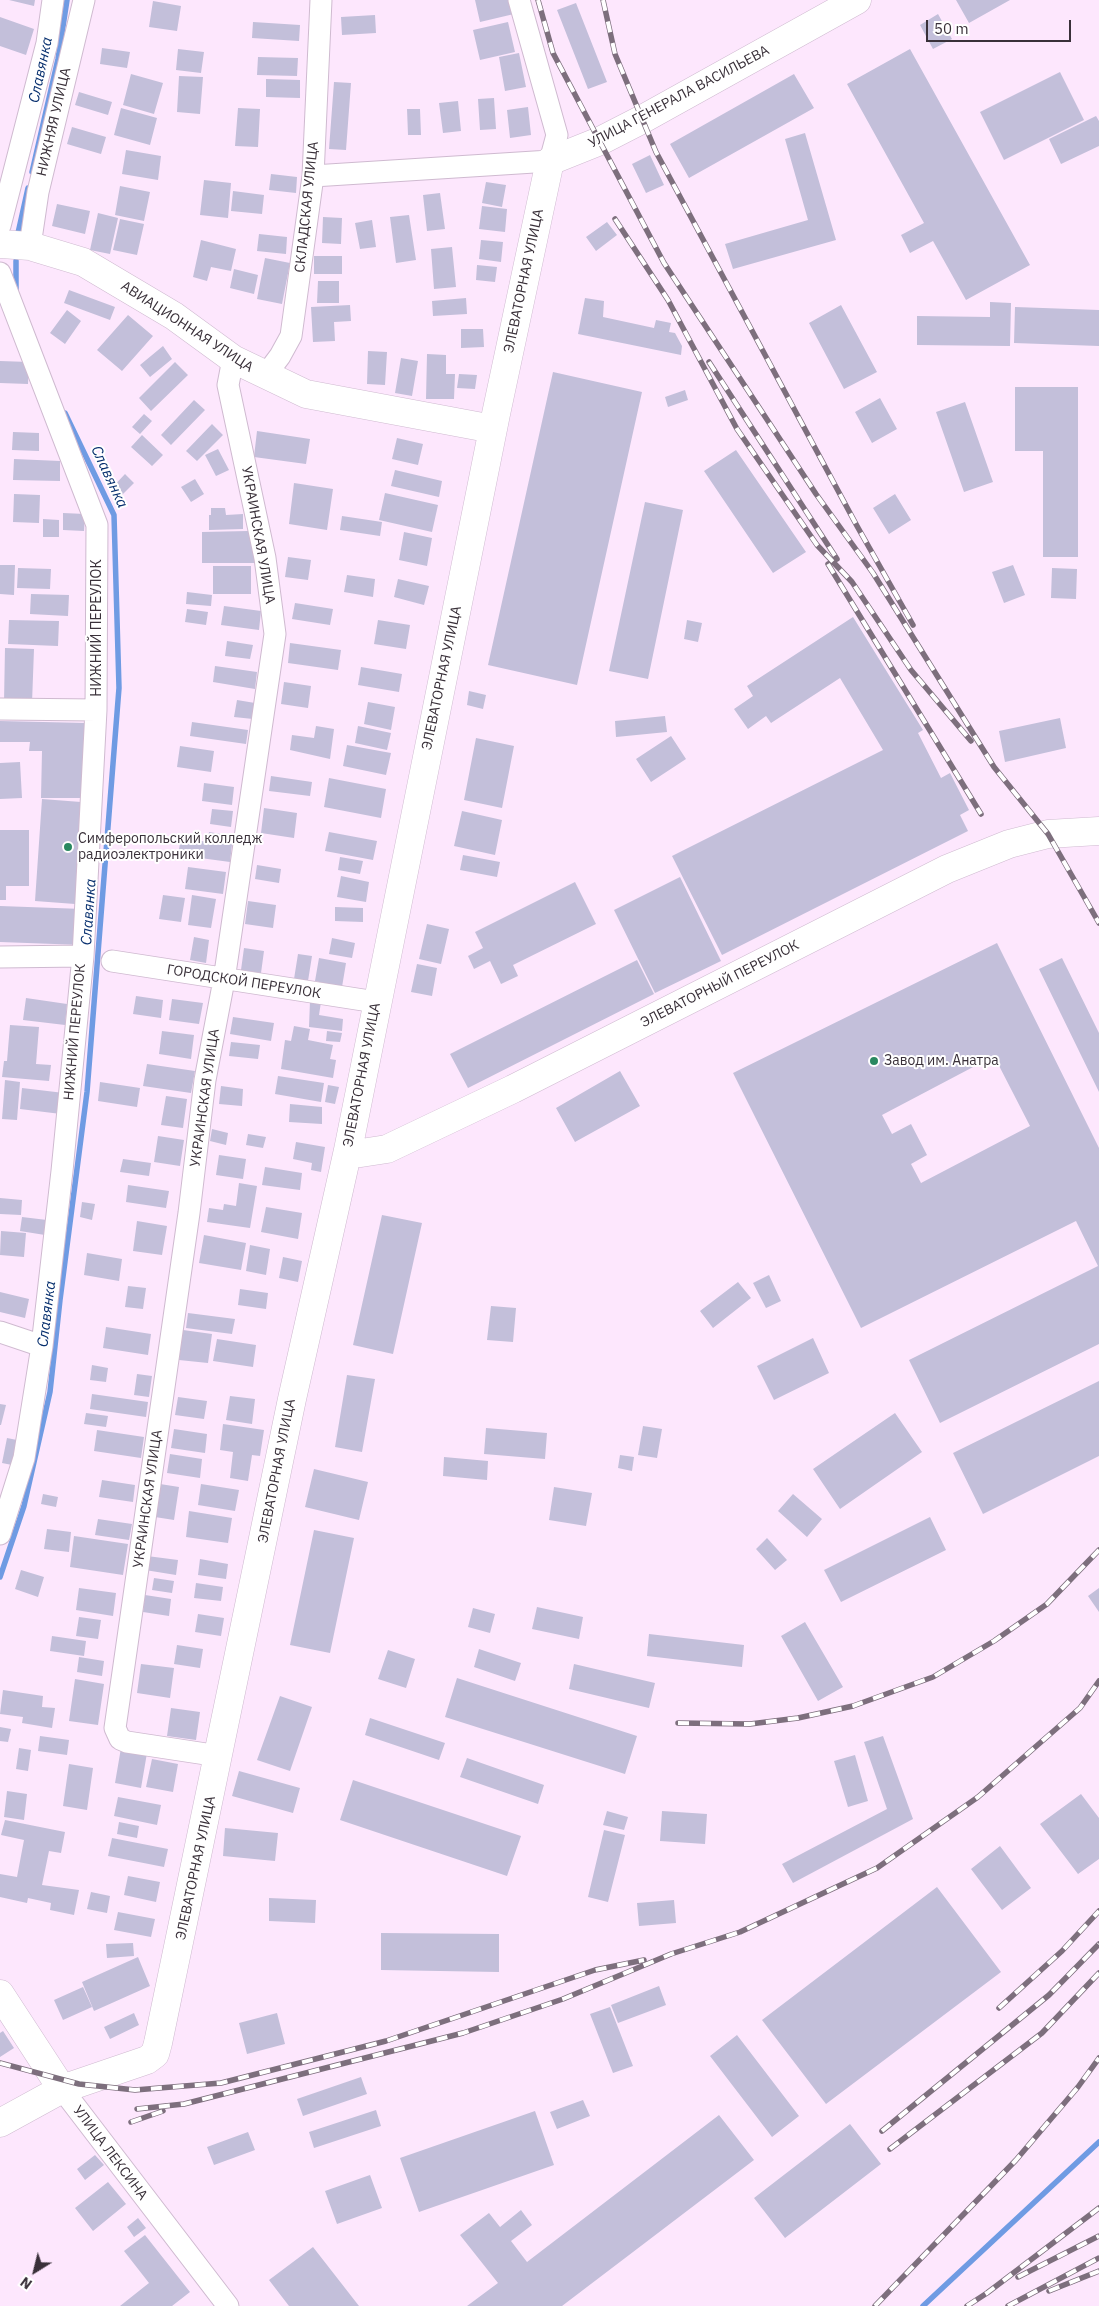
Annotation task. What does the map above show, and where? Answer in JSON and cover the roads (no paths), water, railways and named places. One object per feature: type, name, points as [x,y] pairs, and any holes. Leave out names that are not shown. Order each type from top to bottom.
[{"type":"main road","name":"УЛИЦА ГЕНЕРАЛА ВАСИЛЬЕВА","points":[[550,161],[600,141],[641,120],[857,0]]},
{"type":"main road","name":"ЭЛЕВАТОРНАЯ УЛИЦА","points":[[62,2089],[147,2060],[155,2054],[220,1756],[292,1399],[348,1150],[376,1002],[493,429],[550,161]]},
{"type":"main road","name":"АВИАЦИОННАЯ УЛИЦА","points":[[0,244],[30,246],[83,262],[174,316],[232,359],[306,394],[493,429]]},
{"type":"main road","name":"ЭЛЕВАТОРНЫЙ ПЕРЕУЛОК","points":[[348,1150],[362,1153],[387,1149],[513,1089],[947,869],[1009,844],[1048,834],[1099,832]]},
{"type":"main road","name":"УЛИЦА ЛЕКСИНА","points":[[0,1994],[62,2089]]},
{"type":"main road","points":[[0,2123],[62,2089]]},
{"type":"street","name":"НИЖНЯЯ УЛИЦА","points":[[0,226],[47,43],[53,0]]},
{"type":"street","name":"НИЖНЯЯ УЛИЦА","points":[[30,246],[38,192],[84,0]]},
{"type":"street","name":"СКЛАДСКАЯ УЛИЦА","points":[[265,376],[280,356],[291,336],[313,176],[321,0]]},
{"type":"street","name":"ЭЛЕВАТОРНАЯ УЛИЦА","points":[[519,0],[557,135],[550,161]]},
{"type":"street","name":"УЛИЦА ГЕНЕРАЛА ВАСИЛЬЕВА","points":[[313,176],[550,161]]},
{"type":"street","name":"НИЖНИЙ ПЕРЕУЛОК","points":[[0,273],[97,525],[96,710],[82,956],[62,1171],[42,1346],[24,1458],[0,1534]]},
{"type":"street","name":"УКРАИНСКАЯ УЛИЦА","points":[[220,1756],[127,1742],[120,1738],[115,1728],[189,1213],[205,1080],[224,980],[275,634],[265,558],[228,385],[232,359]]},
{"type":"street","points":[[0,709],[96,710]]},
{"type":"street","points":[[0,957],[82,956]]},
{"type":"street","name":"ГОРОДСКОЙ ПЕРЕУЛОК","points":[[112,961],[224,980],[376,1002]]},
{"type":"street","points":[[0,1332],[42,1346]]},
{"type":"street","name":"УЛИЦА ЛЕКСИНА","points":[[62,2089],[228,2306]]},
{"type":"waterway","name":"Славянка","points":[[32,172],[58,59],[67,0]]},
{"type":"waterway","name":"Славянка","points":[[18,233],[28,188]]},
{"type":"waterway","name":"Славянка","points":[[16,261],[16,289]]},
{"type":"waterway","name":"Славянка","points":[[0,1577],[24,1506],[50,1392],[87,1092],[119,688],[114,515],[65,413]]},
{"type":"waterway","points":[[923,2306],[1099,2142]]},
{"type":"railway","points":[[538,0],[553,53],[664,263],[816,494],[873,573],[994,767],[1048,834],[1099,923]]},
{"type":"railway","points":[[603,0],[615,54],[656,152],[857,526],[913,625]]},
{"type":"railway","points":[[615,219],[668,300],[737,429],[817,545],[852,582],[911,670],[971,741]]},
{"type":"railway","points":[[709,362],[837,559]]},
{"type":"railway","points":[[828,564],[981,814]]},
{"type":"railway","points":[[678,1723],[750,1724],[798,1718],[853,1706],[933,1677],[994,1641],[1047,1604],[1099,1550]]},
{"type":"railway","points":[[137,2109],[184,2104],[463,2033],[563,1999],[671,1954],[740,1932],[877,1868],[978,1797],[1080,1708],[1099,1681]]},
{"type":"railway","points":[[999,2008],[1062,1951],[1099,1911]]},
{"type":"railway","points":[[882,2131],[1049,1995],[1099,1944]]},
{"type":"railway","points":[[0,2063],[79,2084],[135,2090],[221,2083],[386,2041],[595,1970],[644,1960]]},
{"type":"railway","points":[[890,2149],[1042,2033],[1099,1973]]},
{"type":"railway","points":[[875,2306],[1016,2160],[1078,2087],[1099,2058]]},
{"type":"railway","points":[[131,2122],[163,2111]]},
{"type":"railway","points":[[967,2306],[1099,2208]]},
{"type":"railway","points":[[1018,2277],[1099,2236]]},
{"type":"railway","points":[[1008,2306],[1099,2258]]},
{"type":"railway","points":[[1049,2291],[1099,2271]]},
{"type":"place","name":"Симферопольский колледж радиоэлектроники","points":[[68,847]]},
{"type":"place","name":"Завод им. Анатра","points":[[874,1061]]}]
